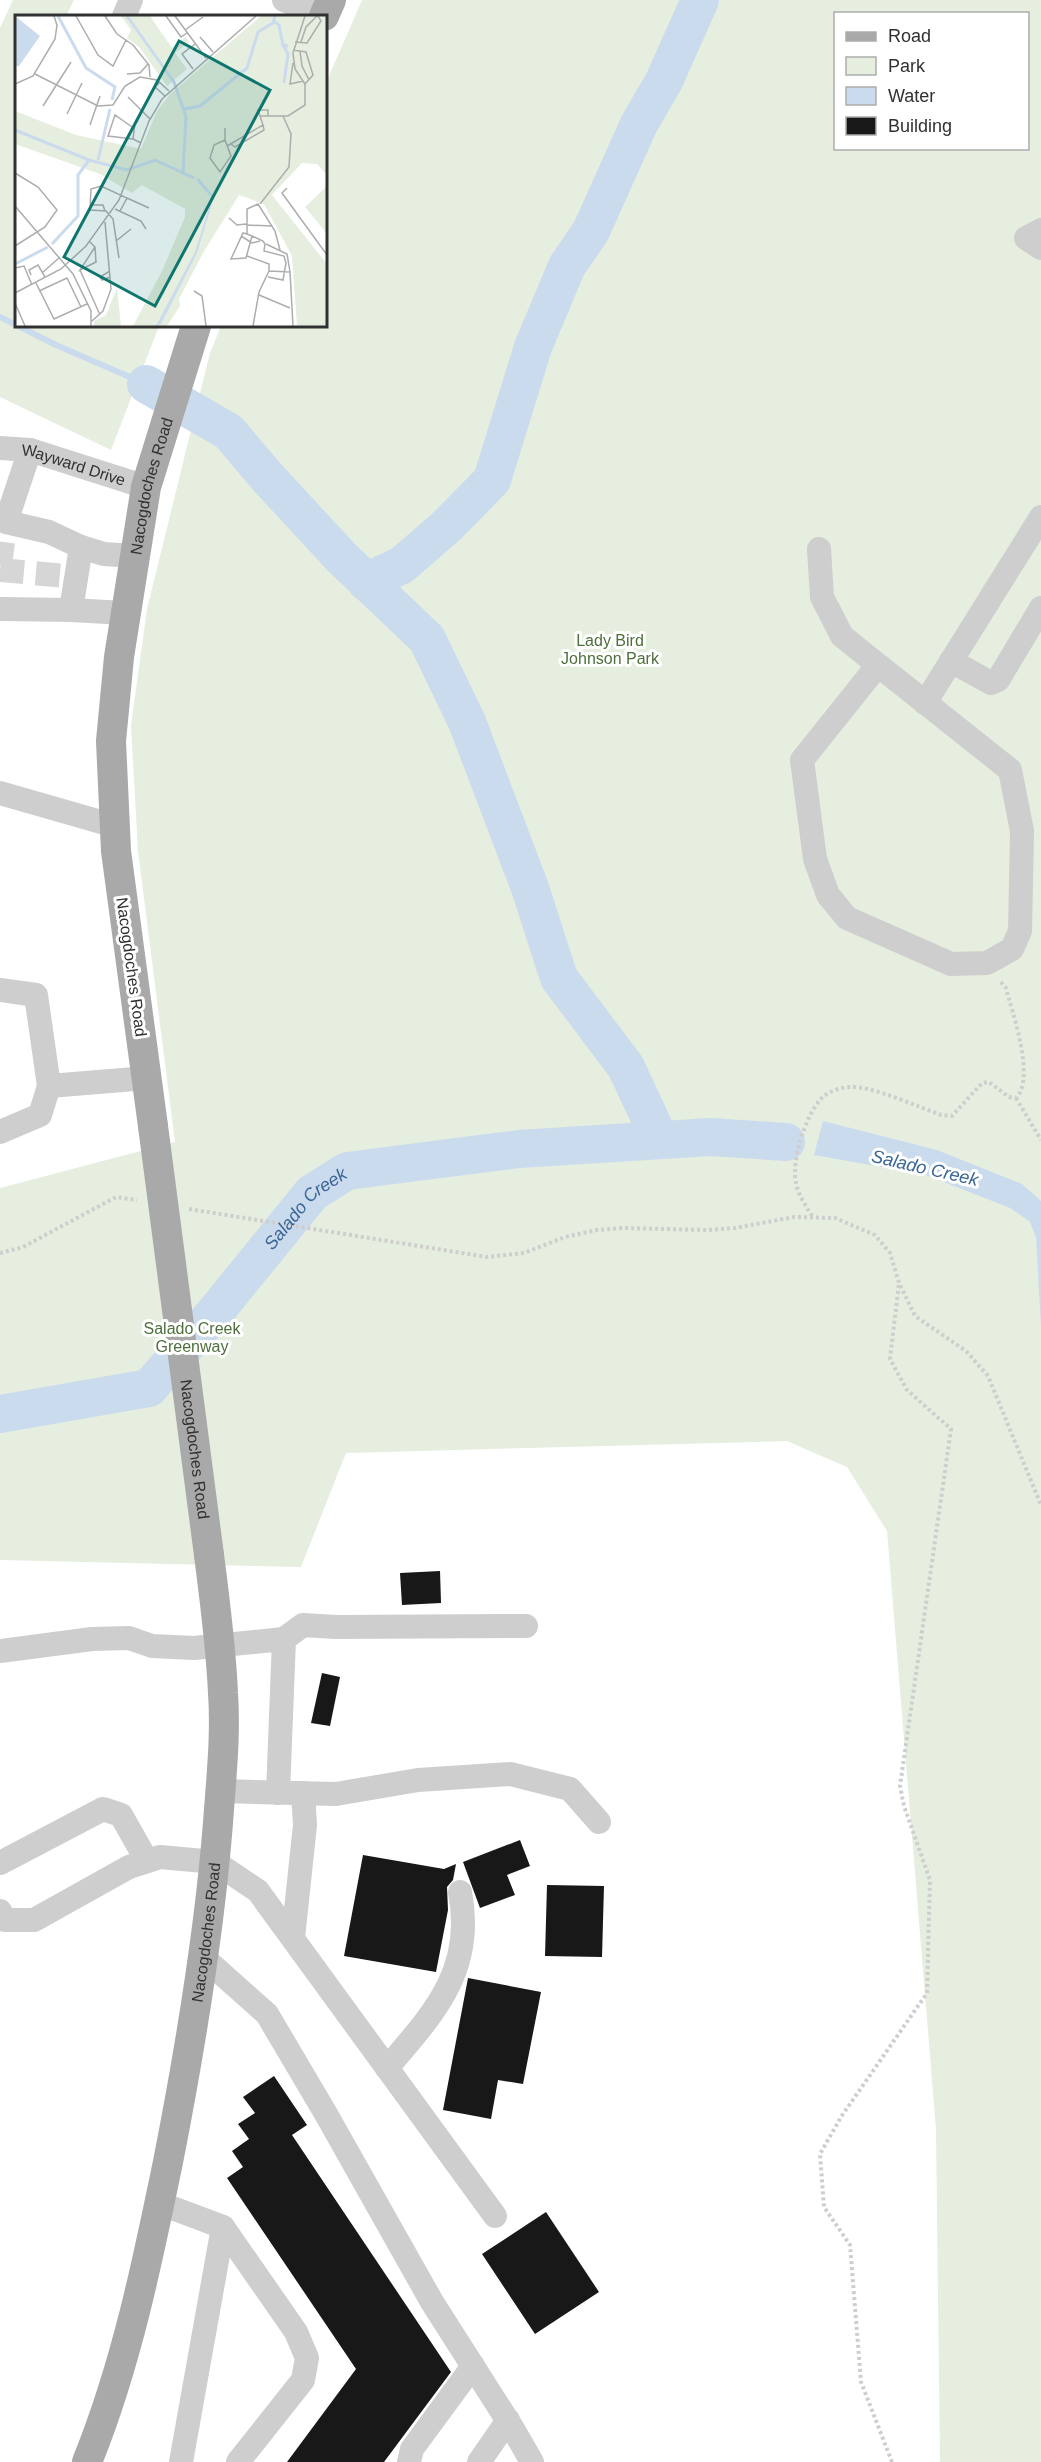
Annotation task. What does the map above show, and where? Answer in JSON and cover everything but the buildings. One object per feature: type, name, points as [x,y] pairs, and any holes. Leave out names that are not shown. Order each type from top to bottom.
[{"type":"main road","points":[[324,15],[331,0]]},
{"type":"main road","name":"Nacogdoches Road","points":[[87,2462],[129,2336],[184,2081],[204,1958],[220,1791],[224,1694],[219,1644],[116,851],[111,741],[125,613],[146,487],[195,329]]},
{"type":"street","points":[[124,15],[131,0]]},
{"type":"street","points":[[284,0],[322,15]]},
{"type":"street","points":[[1041,230],[1026,238],[1041,248]]},
{"type":"street","name":"Wayward Drive","points":[[0,448],[30,450],[146,487]]},
{"type":"street","points":[[30,450],[8,496],[4,532],[49,532],[81,547],[104,554],[134,556]]},
{"type":"street","points":[[926,703],[1041,517]]},
{"type":"street","points":[[71,610],[71,576],[81,547]]},
{"type":"street","points":[[819,549],[822,597],[842,636],[1010,770],[1022,831],[1020,931],[1012,949],[987,963],[951,964],[847,918],[828,894],[815,859],[802,760],[878,665]]},
{"type":"street","points":[[951,661],[991,683],[998,680],[1041,608]]},
{"type":"street","points":[[0,609],[125,613]]},
{"type":"street","points":[[0,793],[115,826]]},
{"type":"street","points":[[0,990],[36,995],[50,1086],[40,1115],[0,1132]]},
{"type":"street","points":[[50,1086],[147,1078]]},
{"type":"street","points":[[0,1651],[111,1638],[129,1638],[152,1646],[194,1648],[284,1639],[303,1625],[336,1627],[526,1626]]},
{"type":"street","points":[[278,1793],[284,1639]]},
{"type":"street","points":[[220,1791],[336,1794],[418,1780],[510,1774],[570,1789],[599,1822]]},
{"type":"street","points":[[292,1938],[305,1825],[303,1793]]},
{"type":"street","points":[[0,1863],[102,1809],[121,1815],[147,1861]]},
{"type":"street","points":[[0,1911],[5,1920],[34,1920],[129,1867],[160,1857],[215,1862],[258,1891],[495,2216]]},
{"type":"street","points":[[387,2068],[432,2016],[455,1974],[465,1917],[460,1892]]},
{"type":"street","points":[[204,1958],[267,2014],[432,2302],[508,2420],[532,2462]]},
{"type":"street","points":[[159,2203],[223,2227],[296,2332],[307,2358],[303,2379],[238,2462]]},
{"type":"street","points":[[181,2462],[223,2227]]},
{"type":"street","points":[[409,2462],[412,2449],[473,2366]]},
{"type":"street","points":[[479,2462],[508,2420]]},
{"type":"path","points":[[987,963],[1006,988],[1022,1054],[1024,1080],[1016,1098]]},
{"type":"path","points":[[812,1216],[797,1190],[794,1173],[796,1160],[813,1110],[820,1099],[832,1091],[848,1087],[863,1088],[941,1116],[952,1116],[959,1111],[982,1083],[989,1082],[1009,1097],[1016,1098]]},
{"type":"path","points":[[1016,1098],[1041,1140]]},
{"type":"path","points":[[0,1253],[23,1247],[116,1197],[139,1200]]},
{"type":"path","points":[[186,1208],[487,1257],[505,1257],[524,1253],[565,1237],[597,1230],[623,1228],[708,1230],[812,1216],[835,1218],[875,1234],[890,1253],[899,1283],[915,1316],[966,1351],[988,1376],[1041,1505]]},
{"type":"path","points":[[892,2462],[861,2382],[850,2245],[824,2207],[820,2154],[841,2117],[927,1993],[930,1880],[904,1806],[900,1786],[951,1429],[907,1390],[890,1359],[899,1283]]},
{"type":"green space","points":[[13,0],[74,0],[66,15],[15,15],[15,327],[159,327],[111,450],[0,397],[0,28]]},
{"type":"green space","name":"Lady Bird Johnson Park","points":[[362,0],[1041,0],[1041,2462],[940,2462],[936,2129],[887,1531],[847,1467],[787,1441],[346,1453],[301,1567],[0,1560],[0,1188],[175,1142],[138,851],[131,725],[147,609],[210,353],[221,327],[327,327],[327,81]]},
{"type":"water","points":[[823,1121],[937,1150],[1022,1184],[1041,1201],[1041,1326],[1036,1237],[1030,1222],[1010,1208],[926,1175],[814,1155]]},
{"type":"waterway","points":[[366,582],[402,565],[448,525],[492,480],[533,347],[567,266],[591,231],[639,124],[664,81],[700,0]]},
{"type":"waterway","points":[[0,317],[15,324]]},
{"type":"waterway","points":[[20,327],[146,384]]},
{"type":"waterway","points":[[146,384],[229,432],[342,558],[427,639],[467,722],[530,888],[559,978],[626,1067],[660,1140]]},
{"type":"waterway","name":"Salado Creek","points":[[0,1414],[149,1388],[217,1310],[312,1193],[347,1171],[519,1149],[711,1137],[786,1142]]},
{"type":"tunnel","points":[[0,565],[3,542]]},
{"type":"tunnel","points":[[0,570],[66,576]]},
{"type":"park label","name":"Salado Creek Greenway","points":[[192,1337]]}]
